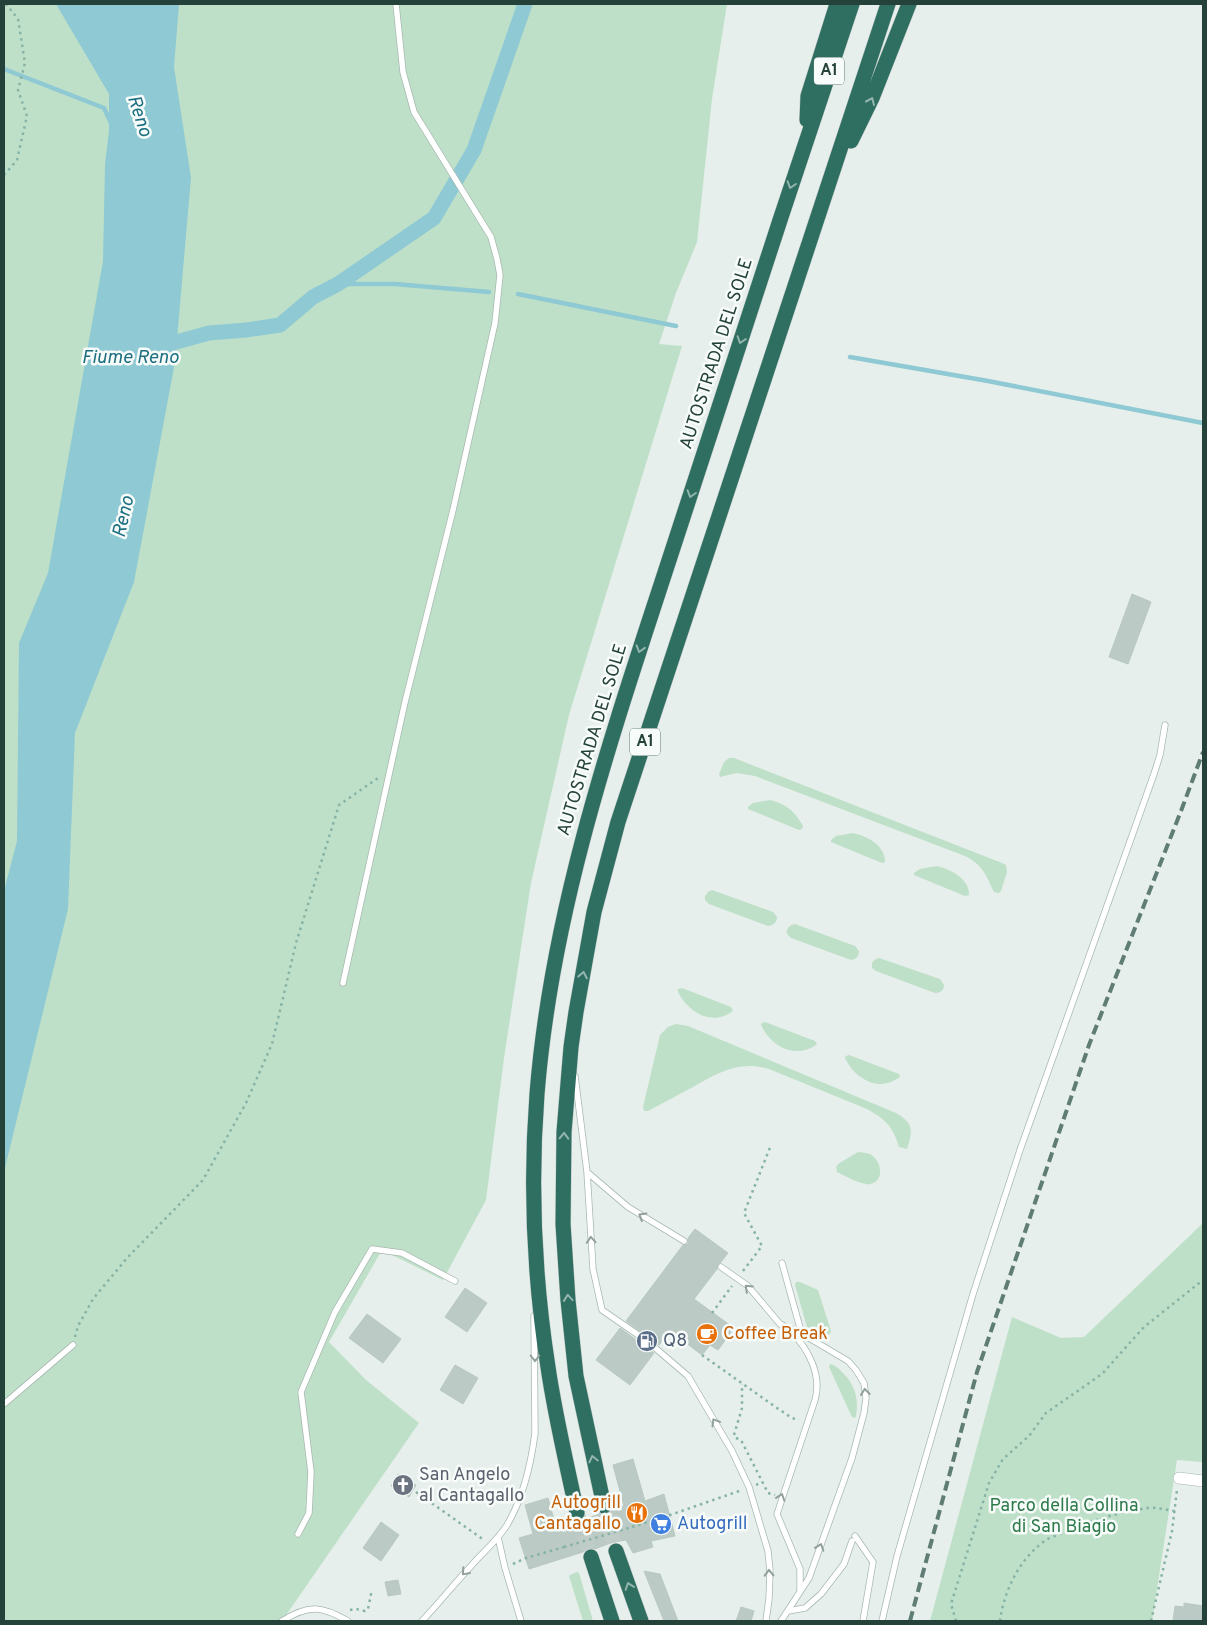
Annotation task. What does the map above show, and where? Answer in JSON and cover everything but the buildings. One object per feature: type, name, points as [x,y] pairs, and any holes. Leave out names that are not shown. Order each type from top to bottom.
[{"type":"highway","points":[[806,139],[808,96],[837,4]]},
{"type":"highway","name":"AUTOSTRADA DEL SOLE","points":[[578,1513],[548,1370],[534,1239],[534,1150],[537,1093],[548,999],[566,905],[592,802],[806,139],[852,4]]},
{"type":"highway","name":"A1","points":[[604,1506],[576,1376],[562,1224],[564,1132],[571,1047],[594,912],[618,822],[888,4]]},
{"type":"highway","points":[[826,192],[872,98],[909,4]]},
{"type":"highway","points":[[616,1551],[641,1621]]},
{"type":"highway","points":[[590,1557],[612,1621]]},
{"type":"street","points":[[1179,1478],[1199,1484]]},
{"type":"lane","points":[[343,983],[405,702],[453,510],[495,323],[500,275],[498,259],[491,237],[414,112],[403,72],[396,4]]},
{"type":"lane","points":[[882,1621],[897,1556],[973,1294],[1020,1150],[1158,761],[1165,725]]},
{"type":"lane","points":[[571,1047],[587,1172],[593,1268],[602,1310],[647,1341],[688,1376],[732,1451],[749,1487],[768,1551],[770,1570],[766,1621]]},
{"type":"lane","points":[[587,1172],[628,1207],[684,1241]]},
{"type":"lane","points":[[422,1621],[498,1537],[511,1518],[521,1494],[535,1433],[534,1239]]},
{"type":"lane","points":[[298,1534],[309,1513],[311,1472],[301,1392],[335,1312],[372,1249],[402,1253],[455,1281]]},
{"type":"lane","points":[[782,1264],[802,1335]]},
{"type":"lane","points":[[721,1267],[748,1286],[780,1324],[848,1361],[864,1383],[866,1398],[864,1414],[852,1458],[809,1578],[782,1621]]},
{"type":"lane","points":[[786,1327],[798,1339],[810,1358],[818,1391],[781,1497],[777,1514],[800,1568],[800,1593]]},
{"type":"lane","points":[[4,1404],[73,1345]]},
{"type":"lane","points":[[498,1537],[521,1621]]},
{"type":"lane","points":[[788,1611],[805,1608],[821,1594],[844,1564],[854,1538],[873,1562],[863,1621]]},
{"type":"lane","points":[[282,1621],[292,1615],[318,1609],[332,1612],[346,1620]]},
{"type":"path","points":[[4,176],[17,160],[27,116],[18,90],[25,63],[18,19],[6,4]]},
{"type":"path","points":[[73,1345],[78,1326],[93,1299],[127,1258],[203,1180],[246,1103],[272,1044],[296,943],[339,805],[390,771]]},
{"type":"path","points":[[712,1312],[762,1246],[744,1213],[771,1145]]},
{"type":"path","points":[[956,1621],[951,1604],[989,1483],[1003,1459],[1029,1436],[1046,1413],[1102,1374],[1144,1327],[1203,1280]]},
{"type":"path","points":[[702,1355],[792,1418],[807,1422]]},
{"type":"path","points":[[742,1384],[742,1408],[733,1437],[740,1440],[768,1493],[781,1497]]},
{"type":"path","points":[[1151,1621],[1172,1531],[1179,1478]]},
{"type":"path","points":[[505,1568],[526,1558],[670,1515],[762,1482]]},
{"type":"path","points":[[416,1492],[491,1545]]},
{"type":"path","points":[[1000,1621],[1002,1609],[1018,1570],[1029,1556],[1047,1540],[1085,1524],[1116,1515],[1150,1508],[1175,1512]]},
{"type":"path","points":[[346,1620],[346,1612],[356,1609],[365,1611],[368,1609],[370,1590]]},
{"type":"green space","points":[[4,4],[727,4],[712,99],[697,242],[676,293],[659,344],[682,346],[569,715],[531,883],[504,1058],[486,1200],[443,1280],[382,1250],[329,1342],[366,1380],[419,1423],[282,1621],[4,1621]]},
{"type":"green space","points":[[729,758],[734,758],[1002,863],[1006,865],[1007,872],[1001,891],[999,893],[994,892],[980,867],[965,856],[755,776],[737,773],[720,777],[719,774],[724,762]]},
{"type":"green space","points":[[770,800],[790,809],[803,826],[802,829],[799,830],[748,809],[753,803]]},
{"type":"green space","points":[[853,833],[870,839],[875,843],[882,851],[885,862],[882,863],[831,842],[836,836]]},
{"type":"green space","points":[[937,866],[953,872],[963,880],[969,895],[965,896],[914,875],[920,869]]},
{"type":"green space","points":[[712,890],[773,912],[777,917],[776,920],[768,926],[709,904],[705,900],[705,896]]},
{"type":"green space","points":[[795,924],[855,946],[859,951],[858,956],[851,960],[791,938],[787,934],[787,930]]},
{"type":"green space","points":[[879,958],[940,979],[944,985],[943,988],[940,992],[935,993],[876,971],[872,968],[872,962]]},
{"type":"green space","points":[[682,988],[731,1007],[733,1011],[717,1018],[701,1015],[682,999],[678,989]]},
{"type":"green space","points":[[765,1022],[815,1041],[817,1044],[801,1051],[785,1049],[771,1040],[765,1033],[761,1025]]},
{"type":"green space","points":[[676,1024],[688,1026],[896,1113],[906,1120],[911,1128],[907,1149],[899,1147],[888,1124],[867,1109],[769,1069],[758,1067],[748,1066],[729,1069],[648,1111],[644,1111],[643,1107],[660,1035],[668,1027]]},
{"type":"green space","points":[[849,1055],[899,1074],[900,1077],[884,1084],[868,1081],[849,1066],[845,1058]]},
{"type":"green space","points":[[858,1152],[870,1154],[877,1161],[880,1175],[875,1182],[870,1184],[863,1183],[837,1172],[836,1167],[838,1164]]},
{"type":"green space","name":"Parco della Collina di San Biagio","points":[[1203,1223],[1203,1462],[1177,1460],[1152,1621],[930,1621],[1012,1317],[1061,1338],[1084,1337]]},
{"type":"green space","points":[[796,1282],[818,1290],[831,1331],[830,1334],[827,1335],[807,1327],[795,1285]]},
{"type":"green space","points":[[830,1364],[840,1370],[853,1387],[857,1404],[855,1418],[852,1417],[829,1367]]},
{"type":"green space","points":[[577,1572],[579,1573],[593,1621],[583,1621],[569,1576]]},
{"type":"water","name":"Fiume Reno","points":[[56,4],[179,4],[174,67],[191,178],[175,362],[134,582],[75,733],[68,909],[4,1172],[4,891],[17,841],[19,643],[48,573],[103,261],[105,164],[109,131],[109,94]]},
{"type":"waterway","points":[[158,347],[209,333],[280,325],[313,297],[338,284],[434,218],[474,150],[525,4]]},
{"type":"waterway","points":[[4,69],[104,108],[111,123]]},
{"type":"waterway","points":[[338,284],[395,284],[489,292]]},
{"type":"waterway","points":[[518,294],[676,326]]},
{"type":"waterway","points":[[850,357],[988,381],[1203,423]]},
{"type":"tunnel","points":[[604,1506],[616,1551]]},
{"type":"tunnel","points":[[577,1513],[591,1557]]},
{"type":"railway","points":[[910,1621],[977,1372],[1089,1045],[1203,752]]},
{"type":"place","name":"Coffee Break","points":[[707,1334]]},
{"type":"place","name":"Q8","points":[[647,1341]]},
{"type":"place","name":"San Angelo al Cantagallo","points":[[403,1485]]},
{"type":"place","name":"Autogrill Cantagallo","points":[[637,1513]]},
{"type":"place","name":"Autogrill","points":[[661,1524]]},
{"type":"water label","name":"Reno","points":[[139,116]]},
{"type":"water label","name":"Reno","points":[[124,517]]}]
